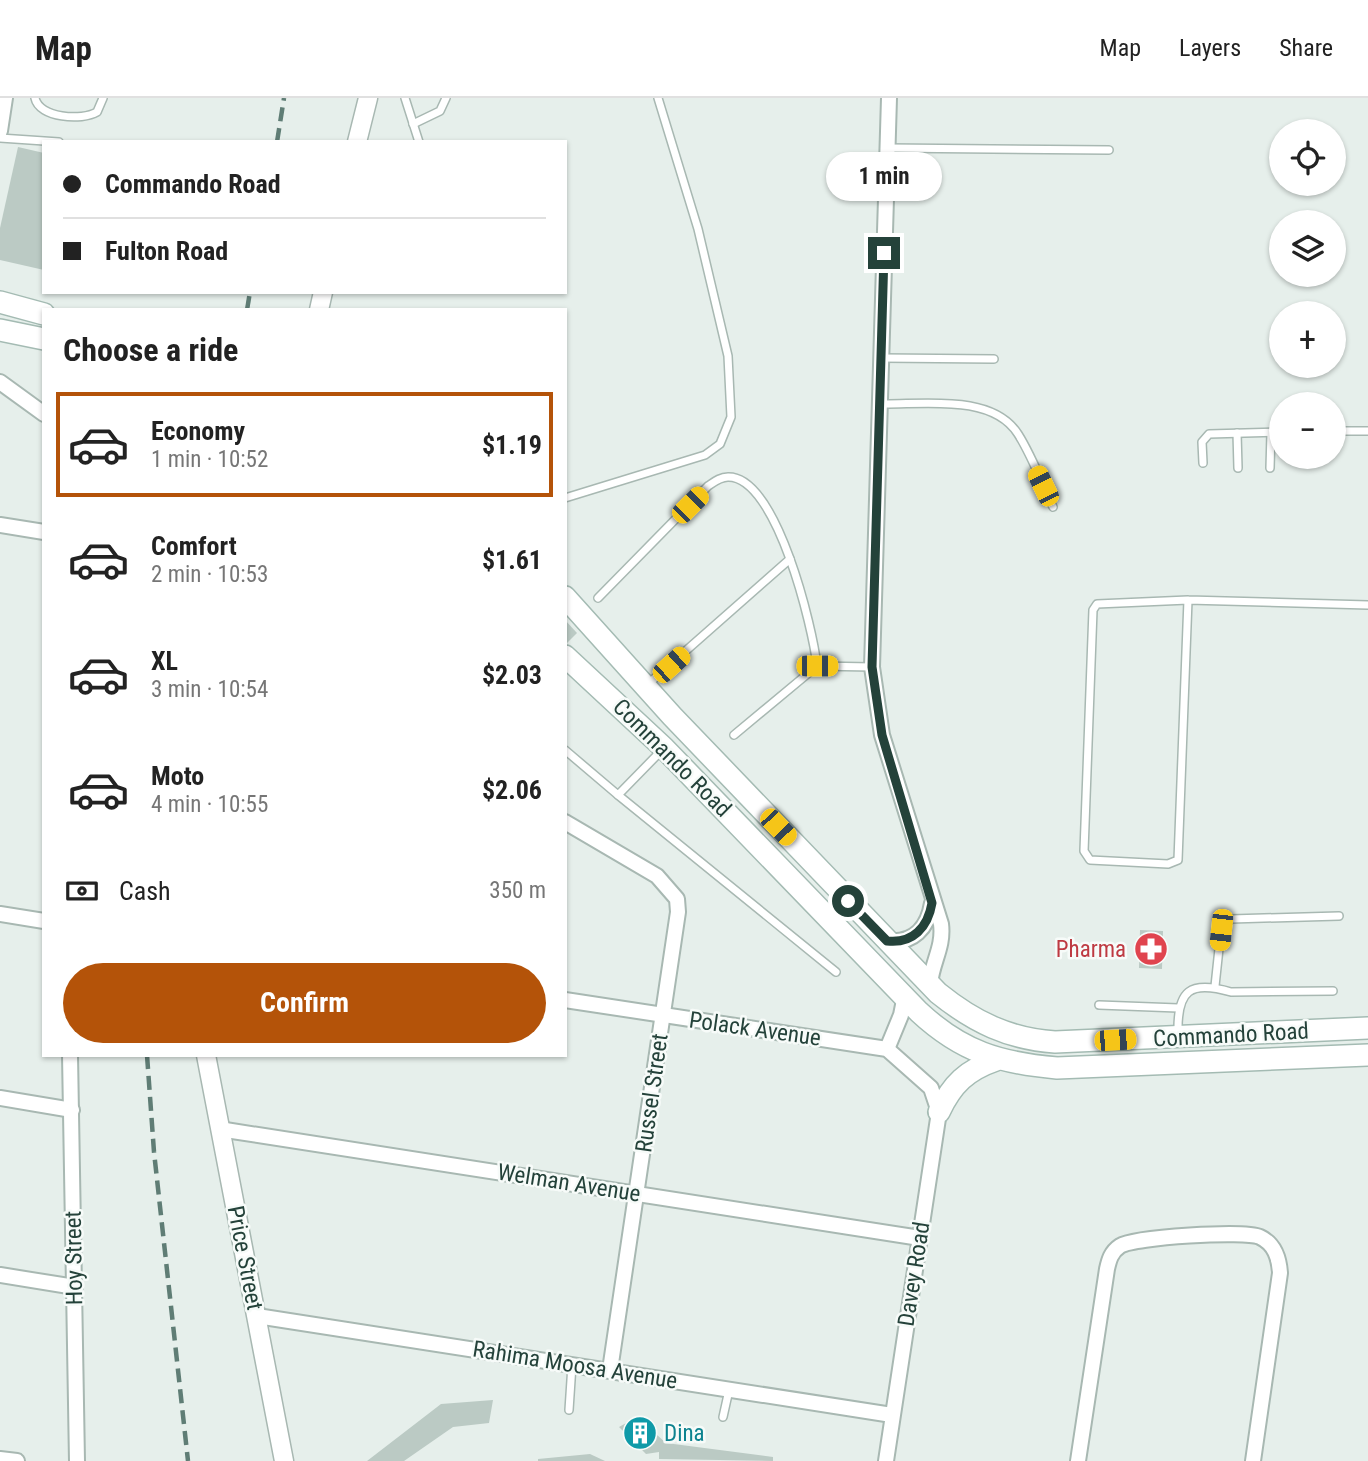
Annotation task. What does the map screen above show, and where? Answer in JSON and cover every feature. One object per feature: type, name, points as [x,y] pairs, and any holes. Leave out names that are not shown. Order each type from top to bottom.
[{"type":"main road","points":[[0,302],[42,313]]},
{"type":"main road","points":[[0,330],[42,339]]},
{"type":"main road","name":"Commando Road","points":[[567,599],[887,941],[943,1032],[1057,1068],[1368,1055]]},
{"type":"main road","name":"Commando Road","points":[[567,658],[917,991],[958,1009],[980,1023],[1030,1040],[1178,1037],[1368,1028]]},
{"type":"main road","points":[[939,1111],[958,1081],[999,1051]]},
{"type":"street","points":[[0,131],[5,98]]},
{"type":"street","points":[[358,140],[368,98]]},
{"type":"street","points":[[887,1049],[901,1015],[917,991],[943,936],[882,735],[872,667],[889,98]]},
{"type":"street","points":[[0,382],[42,413]]},
{"type":"street","points":[[0,525],[42,532]]},
{"type":"street","name":"Russel Street","points":[[567,823],[657,876],[677,899],[678,912],[610,1370]]},
{"type":"street","points":[[887,941],[905,940],[921,931],[927,923],[932,903]]},
{"type":"street","points":[[0,914],[42,921]]},
{"type":"street","name":"Polack Avenue","points":[[567,1000],[887,1049]]},
{"type":"street","name":"Davey Road","points":[[886,1461],[939,1111],[931,1088],[887,1049]]},
{"type":"street","name":"Hoy Street","points":[[70,1057],[77,1461]]},
{"type":"street","name":"Price Street","points":[[206,1057],[284,1461]]},
{"type":"street","points":[[0,1098],[72,1110]]},
{"type":"street","name":"Welman Avenue","points":[[219,1129],[920,1238]]},
{"type":"street","points":[[1078,1461],[1107,1269],[1114,1251],[1121,1245],[1144,1239],[1250,1234],[1271,1245],[1276,1253],[1280,1273],[1253,1461]]},
{"type":"street","points":[[0,1275],[75,1287]]},
{"type":"street","name":"Rahima Moosa Avenue","points":[[257,1316],[892,1415]]},
{"type":"street","points":[[0,1459],[18,1461]]},
{"type":"lane","points":[[35,98],[37,105],[44,111],[84,116],[97,112],[103,98]]},
{"type":"lane","points":[[405,98],[418,140]]},
{"type":"lane","points":[[413,124],[440,111],[446,98]]},
{"type":"lane","points":[[567,497],[705,455],[720,444],[731,417],[728,356],[698,229],[658,98]]},
{"type":"lane","points":[[0,138],[42,141]]},
{"type":"lane","points":[[888,148],[1109,150]]},
{"type":"lane","points":[[0,311],[42,321]]},
{"type":"lane","points":[[0,321],[42,331]]},
{"type":"lane","points":[[881,358],[994,359]]},
{"type":"lane","points":[[880,404],[961,406],[995,412],[1017,432],[1053,508]]},
{"type":"lane","points":[[1346,431],[1368,431]]},
{"type":"lane","points":[[1237,433],[1238,468]]},
{"type":"lane","points":[[1203,463],[1204,438],[1209,434],[1269,433]]},
{"type":"lane","points":[[597,598],[708,486],[729,477],[739,480],[755,496],[772,520],[790,559],[809,614],[817,666]]},
{"type":"lane","points":[[646,685],[790,559]]},
{"type":"lane","points":[[1188,600],[1178,860],[1168,864],[1090,860],[1084,850],[1093,610],[1103,603],[1188,600],[1368,605]]},
{"type":"lane","points":[[567,611],[908,973],[966,1025]]},
{"type":"lane","points":[[567,647],[618,692]]},
{"type":"lane","points":[[734,735],[817,666],[872,667]]},
{"type":"lane","points":[[638,710],[917,991]]},
{"type":"lane","points":[[618,795],[664,748]]},
{"type":"lane","points":[[567,752],[836,972]]},
{"type":"lane","points":[[1215,986],[1221,930],[1231,919],[1339,916]]},
{"type":"lane","points":[[1178,1037],[1178,1008],[1190,990],[1215,986],[1231,992],[1333,991]]},
{"type":"lane","points":[[1099,1005],[1178,1008]]},
{"type":"lane","points":[[945,1021],[970,1040],[996,1052],[1021,1058],[1058,1060],[1368,1046]]},
{"type":"lane","points":[[1039,1050],[1368,1036]]},
{"type":"lane","points":[[999,1051],[1014,1045]]},
{"type":"lane","points":[[569,1410],[572,1364]]},
{"type":"lane","points":[[723,1417],[729,1389]]},
{"type":"building","points":[[18,147],[42,153],[42,270],[0,260],[0,228]]},
{"type":"building","points":[[567,622],[577,633],[567,643]]},
{"type":"building","name":"Pharma","points":[[1140,930],[1163,931],[1162,969],[1139,968]]},
{"type":"building","points":[[493,1400],[489,1423],[453,1427],[404,1461],[367,1461],[441,1404]]},
{"type":"building","name":"Dina","points":[[637,1417],[666,1443],[773,1457],[773,1461],[659,1459],[659,1452],[646,1454],[619,1427]]},
{"type":"building","points":[[590,1454],[605,1461],[538,1461],[538,1459]]},
{"type":"railway","points":[[277,140],[284,98]]},
{"type":"railway","points":[[247,308],[250,294]]},
{"type":"railway","points":[[147,1057],[154,1152],[188,1461]]},
{"type":"place","name":"Pharma","points":[[1151,949]]},
{"type":"place","name":"Dina","points":[[640,1433]]},
{"type":"route","points":[[848,901],[887,941],[897,942],[921,931],[927,923],[932,903],[882,735],[872,667],[884,253]]}]
